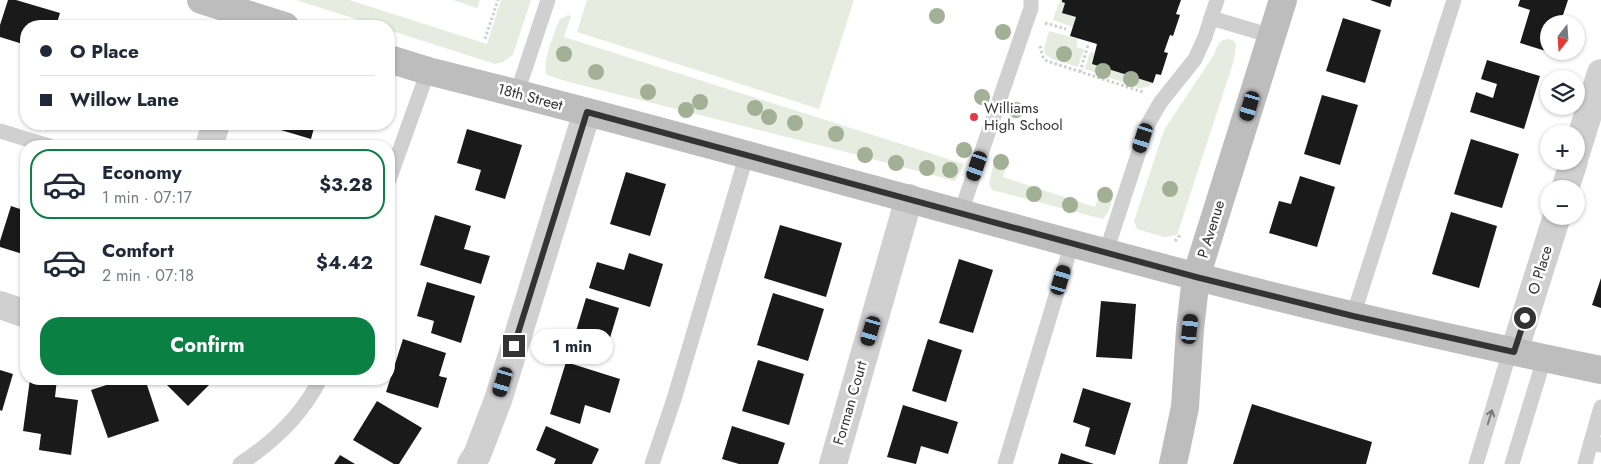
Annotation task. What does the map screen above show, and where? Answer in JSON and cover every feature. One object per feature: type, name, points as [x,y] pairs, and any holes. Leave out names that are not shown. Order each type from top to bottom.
[{"type":"street","points":[[201,0],[247,20]]},
{"type":"street","name":"P Avenue","points":[[1173,464],[1185,407],[1190,329],[1196,277],[1283,0]]},
{"type":"street","name":"18th Street","points":[[395,60],[428,71],[747,154],[1196,277],[1353,316],[1601,370]]},
{"type":"street","points":[[1585,125],[1601,73]]},
{"type":"street","points":[[471,464],[477,455],[498,400],[587,112]]},
{"type":"street","name":"Forman Court","points":[[833,464],[909,198]]},
{"type":"street","name":"O Place","points":[[1512,352],[1554,225]]},
{"type":"street","points":[[0,305],[20,312]]},
{"type":"lane","points":[[517,93],[548,0]]},
{"type":"lane","points":[[961,212],[1031,8],[1031,0]]},
{"type":"lane","points":[[1106,252],[1148,124],[1160,103],[1195,59],[1217,0]]},
{"type":"lane","points":[[1353,316],[1454,0]]},
{"type":"lane","points":[[1211,18],[1272,36]]},
{"type":"lane","points":[[395,163],[428,71]]},
{"type":"lane","points":[[0,131],[29,140]]},
{"type":"lane","points":[[652,464],[674,399],[747,154]]},
{"type":"lane","points":[[1005,464],[1072,243]]},
{"type":"lane","points":[[1476,464],[1512,352]]},
{"type":"lane","points":[[1512,464],[1544,358]]},
{"type":"lane","points":[[240,464],[261,450],[303,408],[316,385]]},
{"type":"lane","points":[[1585,464],[1596,444],[1601,407]]},
{"type":"path","points":[[485,39],[498,0]]},
{"type":"path","points":[[1043,31],[1045,22],[1066,28]]},
{"type":"path","points":[[1041,39],[1039,48],[1046,61],[1147,93]]},
{"type":"path","points":[[1080,72],[1088,45]]},
{"type":"shaded area","points":[[296,0],[349,0],[487,44],[501,0],[531,0],[513,55],[503,62],[495,64],[395,32],[395,20],[359,20]]},
{"type":"shaded area","points":[[453,0],[480,0],[477,8]]},
{"type":"shaded area","points":[[587,0],[854,0],[819,109],[577,32]]},
{"type":"shaded area","points":[[1060,0],[1065,3],[1062,13],[1076,17],[1073,27],[1053,20]]},
{"type":"shaded area","points":[[568,15],[571,16],[564,37],[964,164],[955,181],[547,75],[546,64],[551,42],[560,19]]},
{"type":"shaded area","points":[[1049,31],[1078,39],[1076,47],[1084,49],[1078,67],[1052,59],[1045,54],[1044,48]]},
{"type":"shaded area","points":[[1228,39],[1233,40],[1236,44],[1234,60],[1177,235],[1164,237],[1137,229],[1134,221],[1164,130],[1214,55],[1218,44]]},
{"type":"shaded area","points":[[1090,52],[1095,53],[1092,64],[1153,83],[1148,87],[1139,88],[1085,69]]},
{"type":"shaded area","points":[[1001,153],[1008,159],[1003,177],[1095,207],[1102,188],[1104,186],[1110,188],[1112,200],[1108,212],[1103,219],[992,190],[989,184],[995,156]]},
{"type":"building","points":[[8,0],[16,0],[60,13],[58,20],[20,20],[20,43],[0,37],[0,25]]},
{"type":"building","points":[[1062,0],[1181,0],[1176,14],[1180,15],[1173,36],[1170,35],[1164,52],[1168,53],[1161,75],[1156,74],[1153,83],[1092,64],[1097,44],[1070,36],[1076,17],[1062,13],[1065,3]]},
{"type":"building","points":[[1370,0],[1392,0],[1390,7]]},
{"type":"building","points":[[1520,0],[1568,0],[1563,15],[1540,15],[1540,49],[1520,43],[1530,10],[1518,6]]},
{"type":"building","points":[[1343,18],[1381,30],[1365,83],[1326,71]]},
{"type":"building","points":[[1487,60],[1540,76],[1524,129],[1470,112],[1476,92],[1493,98],[1497,84],[1481,79]]},
{"type":"building","points":[[1322,95],[1358,105],[1340,165],[1304,154]]},
{"type":"building","points":[[467,129],[522,145],[505,199],[475,190],[481,170],[457,163]]},
{"type":"building","points":[[281,130],[313,130],[311,139]]},
{"type":"building","points":[[1471,139],[1519,154],[1502,208],[1454,194]]},
{"type":"building","points":[[626,172],[666,184],[650,236],[610,224]]},
{"type":"building","points":[[1300,176],[1335,187],[1317,247],[1269,233],[1279,201],[1291,204]]},
{"type":"building","points":[[11,206],[20,209],[20,253],[0,247],[0,241]]},
{"type":"building","points":[[1451,212],[1497,226],[1479,288],[1432,274]]},
{"type":"building","points":[[435,215],[471,226],[464,249],[490,256],[481,284],[420,265]]},
{"type":"building","points":[[780,225],[842,243],[826,297],[764,278]]},
{"type":"building","points":[[629,253],[663,264],[650,307],[589,288],[597,262],[624,270]]},
{"type":"building","points":[[959,259],[993,270],[973,333],[939,323]]},
{"type":"building","points":[[1601,278],[1601,308],[1592,305]]},
{"type":"building","points":[[427,282],[475,296],[461,343],[431,333],[434,321],[417,316]]},
{"type":"building","points":[[773,293],[824,309],[808,361],[757,345]]},
{"type":"building","points":[[586,298],[619,308],[603,361],[570,351]]},
{"type":"building","points":[[1101,301],[1136,304],[1132,359],[1096,357]]},
{"type":"building","points":[[403,339],[446,353],[439,376],[447,378],[438,408],[386,392],[388,385],[395,385],[395,364]]},
{"type":"building","points":[[928,339],[962,350],[946,402],[912,391]]},
{"type":"building","points":[[758,360],[804,374],[789,425],[742,411]]},
{"type":"building","points":[[566,362],[620,379],[610,413],[585,405],[580,424],[550,414]]},
{"type":"building","points":[[0,370],[13,374],[2,411],[0,410]]},
{"type":"building","points":[[29,385],[56,385],[55,397],[78,400],[71,455],[39,450],[41,434],[23,431]]},
{"type":"building","points":[[106,385],[147,385],[159,421],[108,438],[91,390]]},
{"type":"building","points":[[167,385],[209,385],[188,406]]},
{"type":"building","points":[[1083,388],[1131,403],[1115,455],[1085,446],[1090,428],[1073,422]]},
{"type":"building","points":[[377,401],[422,428],[399,464],[394,464],[353,440]]},
{"type":"building","points":[[1252,404],[1372,442],[1366,464],[1233,464]]},
{"type":"building","points":[[903,405],[958,422],[948,454],[921,446],[916,464],[887,457]]},
{"type":"building","points":[[546,426],[599,449],[592,464],[554,464],[556,459],[536,450]]},
{"type":"building","points":[[732,426],[785,443],[778,464],[739,464],[722,459]]},
{"type":"building","points":[[1061,453],[1094,464],[1058,464]]},
{"type":"building","points":[[340,455],[355,464],[334,464]]},
{"type":"place","name":"Williams High School","points":[[974,117]]},
{"type":"route","points":[[514,346],[587,112],[1196,277],[1353,316],[1514,352],[1525,318]]}]
